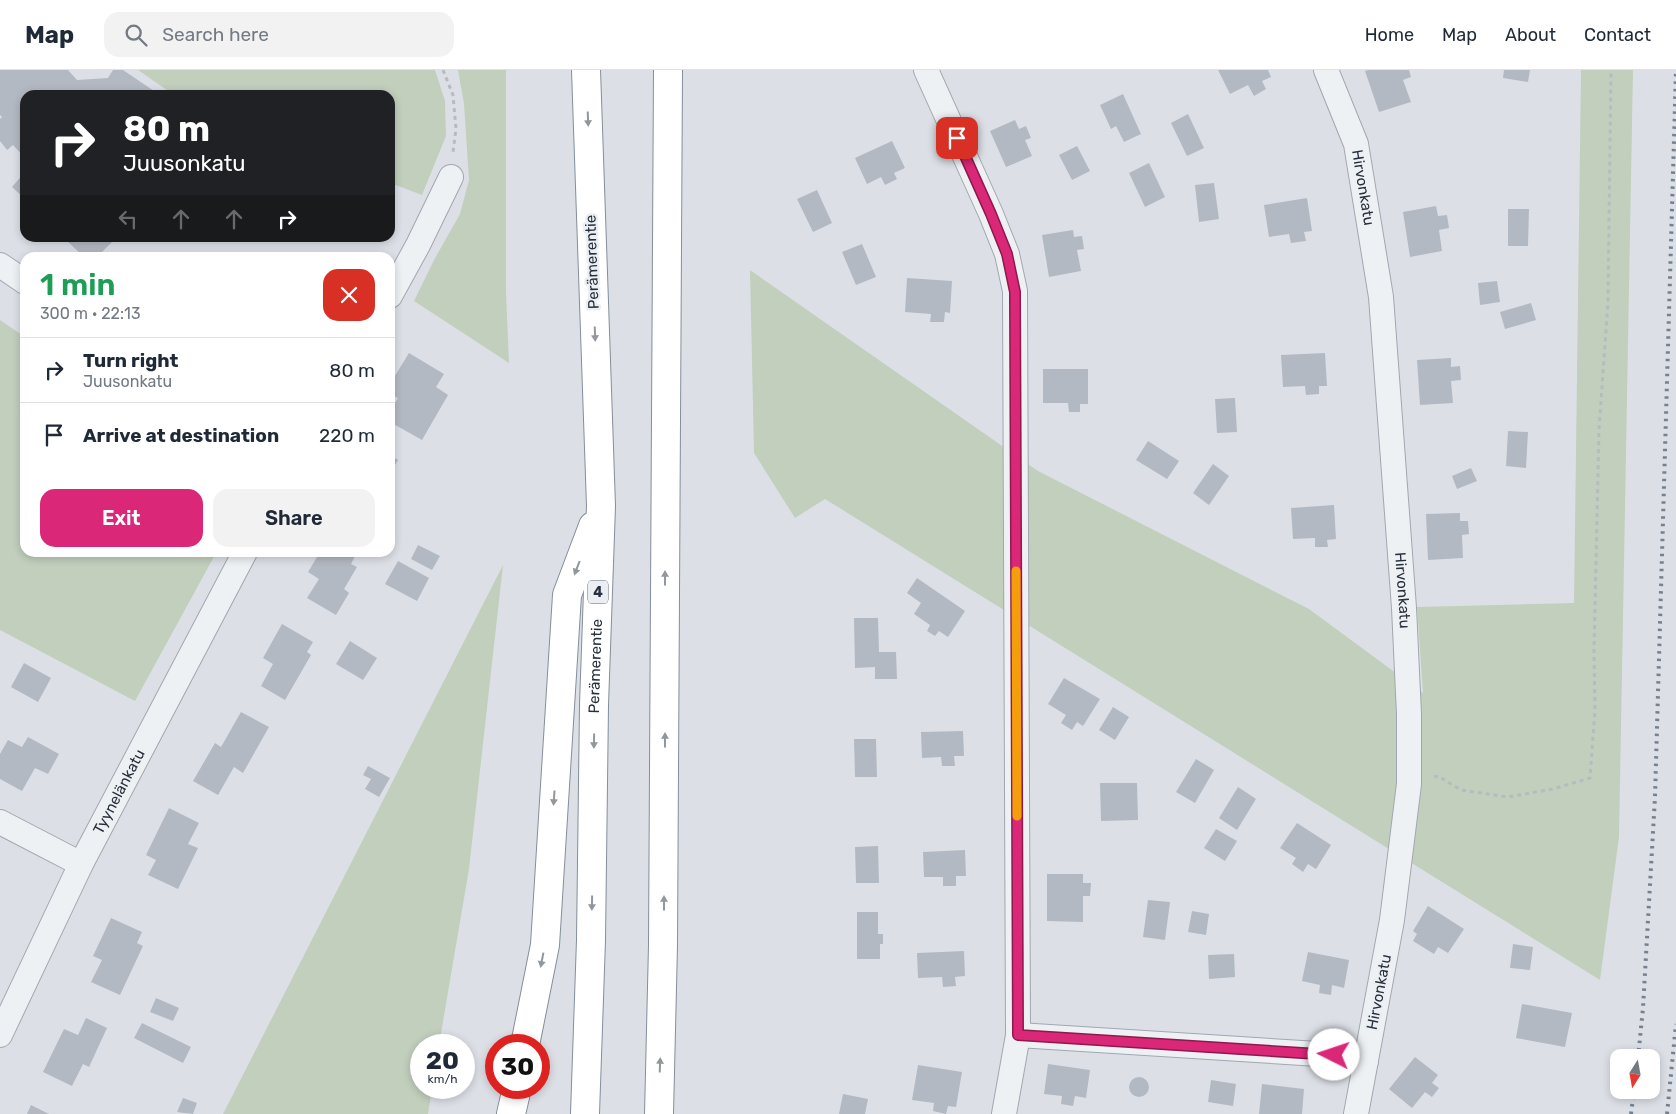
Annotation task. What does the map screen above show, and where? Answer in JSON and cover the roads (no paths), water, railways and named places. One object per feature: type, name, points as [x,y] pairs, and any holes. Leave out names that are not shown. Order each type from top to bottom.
[{"type":"highway","name":"Perämerentie","points":[[585,1114],[592,940],[594,705],[601,506],[586,70]]},
{"type":"highway","points":[[659,1114],[664,945],[668,70]]},
{"type":"highway","points":[[527,1034],[545,945],[567,595],[601,506]]},
{"type":"highway","points":[[511,1114],[514,1099]]},
{"type":"street","points":[[926,70],[991,214],[1007,254],[1015,292],[1018,1035],[1004,1114]]},
{"type":"street","name":"Hirvonkatu","points":[[1326,70],[1356,144],[1381,297],[1404,608],[1408,714],[1409,784],[1392,920],[1356,1114]]},
{"type":"street","points":[[395,287],[451,177]]},
{"type":"street","points":[[0,265],[20,279]]},
{"type":"street","name":"Tyynelänkatu","points":[[0,1035],[81,864],[242,557]]},
{"type":"street","points":[[0,822],[81,864]]},
{"type":"street","points":[[1018,1035],[1334,1055],[1366,1060]]},
{"type":"railway","points":[[1639,1049],[1655,797],[1676,70]]},
{"type":"railway","points":[[1667,1114],[1676,1024]]},
{"type":"railway","points":[[1631,1114],[1633,1099]]}]
